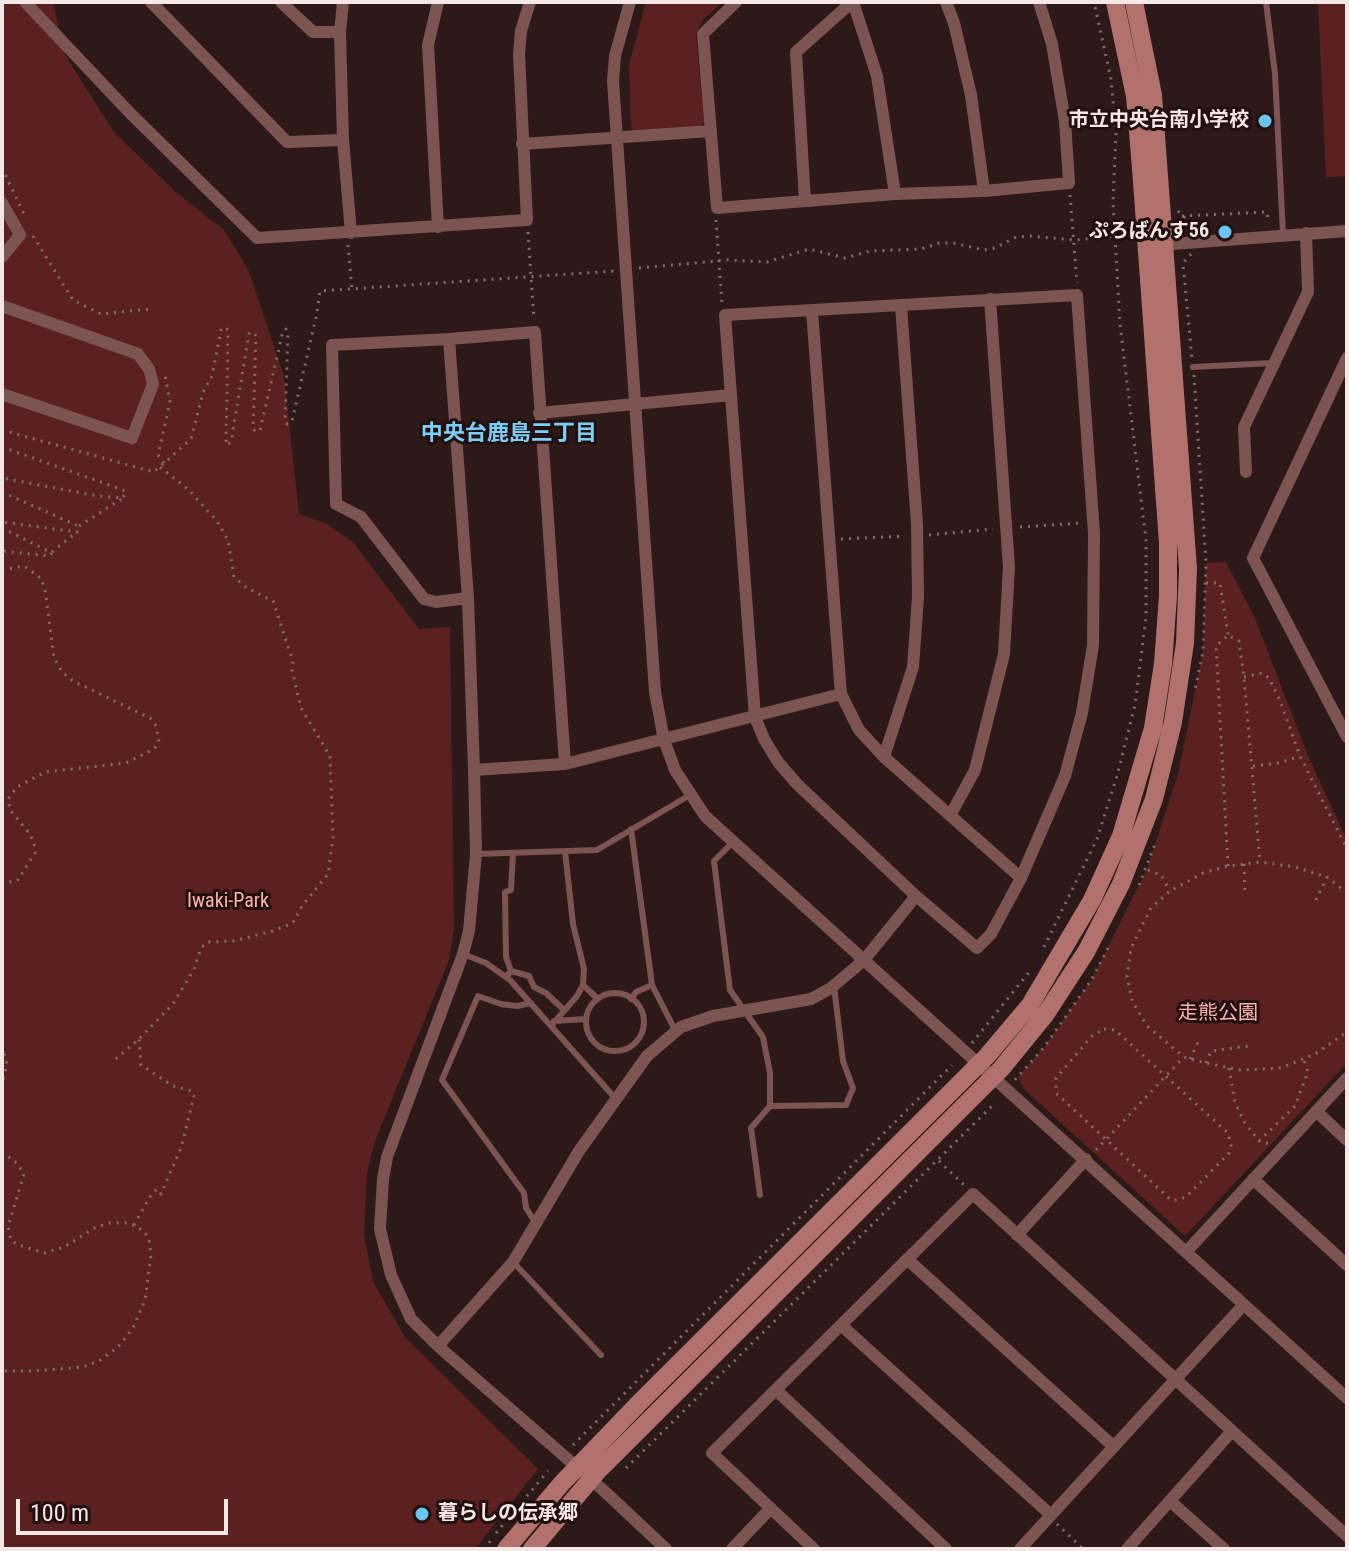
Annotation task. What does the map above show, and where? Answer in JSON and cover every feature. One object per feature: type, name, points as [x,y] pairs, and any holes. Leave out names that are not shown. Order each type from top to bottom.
[{"type":"street","points":[[25,2],[131,114],[257,238],[527,220],[519,54],[521,31],[530,2]]},
{"type":"street","points":[[151,2],[287,142],[343,140]]},
{"type":"street","points":[[281,2],[313,32],[340,32]]},
{"type":"street","points":[[343,2],[340,32],[349,233]]},
{"type":"street","points":[[438,2],[428,45],[438,227]]},
{"type":"street","points":[[630,2],[615,56],[613,81],[655,692],[664,740],[675,770],[705,816],[1347,1398]]},
{"type":"street","points":[[736,2],[703,34],[717,208],[1069,183],[1065,121],[1052,44],[1039,2]]},
{"type":"street","points":[[805,201],[796,52],[852,2],[877,76],[895,194]]},
{"type":"street","points":[[946,2],[971,95],[984,191]]},
{"type":"street","points":[[532,1549],[584,1473],[979,1064],[1030,1005],[1092,900],[1121,836],[1153,728],[1163,664],[1168,543],[1135,96],[1115,2]]},
{"type":"street","points":[[506,1549],[993,1078],[1045,1015],[1086,952],[1121,884],[1154,799],[1173,722],[1185,643],[1188,569],[1153,95],[1134,2]]},
{"type":"street","points":[[522,144],[711,131]]},
{"type":"street","points":[[2,203],[20,235],[2,257]]},
{"type":"street","points":[[1145,246],[1347,231]]},
{"type":"street","points":[[1246,472],[1244,427],[1308,292],[1306,233]]},
{"type":"street","points":[[1077,295],[1094,522],[1093,645],[1082,713],[1065,776],[1021,878],[991,934],[977,948],[916,896],[797,784],[778,762],[755,717],[725,315],[990,299],[1077,295]]},
{"type":"street","points":[[951,814],[975,770],[1004,654],[1009,567],[990,299]]},
{"type":"street","points":[[2,306],[138,354],[153,384],[132,438],[2,394]]},
{"type":"street","points":[[884,757],[913,667],[918,597],[917,536],[901,306]]},
{"type":"street","points":[[812,311],[841,694],[859,730],[884,757],[1021,878]]},
{"type":"street","points":[[468,598],[436,602],[424,599],[361,517],[336,504],[332,345],[535,332],[565,764]]},
{"type":"street","points":[[449,339],[468,598],[476,854],[469,931],[387,1157],[380,1229],[391,1275],[411,1319],[666,1549]]},
{"type":"street","points":[[1347,358],[1253,558],[1347,737]]},
{"type":"street","points":[[539,413],[731,395]]},
{"type":"street","points":[[474,770],[565,764],[841,694]]},
{"type":"street","points":[[438,1346],[513,1262],[579,1151],[647,1056],[681,1027],[713,1016],[811,999],[834,986],[864,960],[916,896]]},
{"type":"street","points":[[1187,1251],[1347,1078]]},
{"type":"street","points":[[1316,1111],[1347,1140]]},
{"type":"street","points":[[1017,1235],[1086,1159]]},
{"type":"street","points":[[1253,1179],[1347,1265]]},
{"type":"street","points":[[814,1549],[712,1453],[973,1194],[1232,1431],[1344,1528]]},
{"type":"street","points":[[907,1259],[1113,1446]]},
{"type":"street","points":[[1020,1549],[1053,1518],[1113,1446],[1238,1311]]},
{"type":"street","points":[[841,1325],[1053,1518]]},
{"type":"street","points":[[776,1390],[946,1549]]},
{"type":"street","points":[[1127,1549],[1232,1431]]},
{"type":"street","points":[[1170,1501],[1224,1549]]},
{"type":"street","points":[[732,1549],[771,1508]]},
{"type":"lane","points":[[1266,2],[1275,74],[1283,234]]},
{"type":"lane","points":[[1193,367],[1275,363]]},
{"type":"lane","points":[[476,854],[597,850],[690,795]]},
{"type":"lane","points":[[631,829],[652,985],[676,1032]]},
{"type":"lane","points":[[733,842],[714,861],[730,990],[763,1037],[770,1073],[770,1106],[751,1128],[760,1195]]},
{"type":"lane","points":[[552,1024],[583,985],[584,969],[573,924],[565,851]]},
{"type":"lane","points":[[513,853],[511,890],[505,892],[509,974],[615,1098]]},
{"type":"lane","points":[[463,954],[509,974],[529,976],[534,987],[546,993],[564,1010]]},
{"type":"lane","points":[[583,985],[598,999]]},
{"type":"lane","points":[[631,999],[636,992],[652,985]]},
{"type":"lane","points":[[770,1106],[846,1105],[852,1095],[853,1088],[843,1061],[834,986]]},
{"type":"lane","points":[[615,993],[631,999],[642,1011],[644,1022],[642,1034],[636,1043],[626,1050],[615,1052],[594,1043],[588,1033],[586,1019],[588,1011],[598,999],[615,993]]},
{"type":"lane","points":[[531,1003],[517,1006],[501,1004],[478,996],[442,1080],[524,1193],[526,1208],[537,1225]]},
{"type":"lane","points":[[552,1024],[586,1019]]},
{"type":"lane","points":[[513,1262],[601,1355]]},
{"type":"path","points":[[2,168],[18,196],[28,223]]},
{"type":"path","points":[[1069,183],[1077,295]]},
{"type":"path","points":[[717,208],[722,311],[725,315]]},
{"type":"path","points":[[1182,216],[1267,212],[1268,224]]},
{"type":"path","points":[[527,220],[535,332]]},
{"type":"path","points":[[349,233],[352,289]]},
{"type":"path","points":[[2,430],[154,472],[191,439],[203,392],[212,376],[221,330],[225,327],[228,330],[226,445],[231,442],[249,334],[253,332],[256,336],[253,429],[256,432],[260,430],[283,331],[286,329],[287,424],[292,421],[320,291],[719,261],[767,262],[809,249],[845,258],[870,251],[921,249],[939,243],[984,250],[1016,237],[1074,240],[1129,235]]},
{"type":"path","points":[[33,237],[73,300],[101,314],[150,309]]},
{"type":"path","points":[[1191,242],[1191,256],[1183,263],[1206,563]]},
{"type":"path","points":[[150,374],[163,374],[169,387],[170,402],[158,455],[164,463]]},
{"type":"path","points":[[2,447],[126,491],[123,498],[78,529],[50,556],[2,551]]},
{"type":"path","points":[[116,1059],[173,1004],[207,942],[233,941],[293,923],[302,906],[328,874],[333,838],[330,756],[301,708],[292,670],[293,661],[273,601],[247,588],[234,577],[228,540],[217,521],[188,489],[160,467]]},
{"type":"path","points":[[2,478],[123,498]]},
{"type":"path","points":[[2,492],[78,529]]},
{"type":"path","points":[[2,522],[78,529]]},
{"type":"path","points":[[829,540],[1094,522]]},
{"type":"path","points":[[2,528],[52,553]]},
{"type":"path","points":[[2,560],[3,569],[24,566],[41,578],[54,658],[62,672],[73,681],[150,718],[156,726],[159,742],[154,749],[126,763],[45,772],[17,787],[8,799],[10,810],[29,833],[35,853],[17,881],[2,883]]},
{"type":"path","points":[[1206,583],[1220,583],[1228,635]]},
{"type":"path","points":[[1228,635],[1239,641],[1260,862]]},
{"type":"path","points":[[1228,635],[1216,646],[1228,866]]},
{"type":"path","points":[[1244,677],[1262,673],[1269,678],[1300,756],[1347,849]]},
{"type":"path","points":[[1253,766],[1279,763],[1300,756]]},
{"type":"path","points":[[1347,893],[1327,877],[1295,867],[1260,862],[1203,873],[1170,891],[1151,908],[1131,948],[1127,976],[1132,1001],[1147,1026],[1190,1059],[1258,1071],[1281,1068],[1304,1060],[1347,1032]]},
{"type":"path","points":[[1244,864],[1245,895]]},
{"type":"path","points":[[1147,869],[1161,875],[1170,891]]},
{"type":"path","points":[[1316,900],[1327,877]]},
{"type":"path","points":[[1104,1029],[1115,1030],[1228,1133],[1231,1145],[1229,1153],[1187,1196],[1171,1200],[1106,1140],[1056,1093],[1056,1078],[1092,1036],[1104,1029]]},
{"type":"path","points":[[134,1225],[151,1195],[157,1189],[161,1194],[181,1148],[194,1096],[192,1091],[173,1086],[141,1065],[139,1039]]},
{"type":"path","points":[[1190,1059],[1199,1040]]},
{"type":"path","points":[[2,1046],[7,1064],[2,1085]]},
{"type":"path","points":[[1206,1063],[1211,1051],[1250,1046]]},
{"type":"path","points":[[1086,1159],[1184,1057]]},
{"type":"path","points":[[1259,1141],[1295,1106],[1308,1072],[1304,1060]]},
{"type":"path","points":[[570,1447],[952,1065]]},
{"type":"path","points":[[1229,1068],[1235,1103],[1245,1123],[1259,1141],[1282,1147]]},
{"type":"path","points":[[620,1473],[993,1105]]},
{"type":"path","points":[[2,1152],[18,1164],[24,1174],[8,1227],[11,1240],[45,1253],[64,1247],[86,1231],[110,1223],[129,1223],[149,1239],[150,1278],[145,1300],[126,1338],[99,1361],[83,1367],[2,1371]]},
{"type":"path","points":[[939,1161],[973,1194]]},
{"type":"path","points":[[484,1549],[548,1471]]},
{"type":"path","points":[[1053,1518],[1083,1549]]},
{"type":"green space","name":"Iwaki-Park","points":[[2,2],[53,2],[64,53],[114,132],[178,194],[224,230],[248,269],[284,376],[299,514],[325,523],[352,541],[419,629],[450,627],[454,929],[449,960],[375,1141],[367,1173],[364,1235],[373,1281],[404,1336],[538,1469],[475,1549],[2,1549]]},
{"type":"green space","points":[[646,2],[722,2],[703,20],[696,34],[704,122],[698,128],[635,132],[631,128],[629,65]]},
{"type":"green space","points":[[1318,2],[1347,2],[1347,176],[1326,177]]},
{"type":"green space","name":"走熊公園","points":[[1226,562],[1254,616],[1309,758],[1347,840],[1347,1063],[1185,1236],[1024,1089],[1018,1077],[1045,1046],[1092,979],[1147,869],[1178,774],[1203,652],[1206,563]]},
{"type":"place","name":"市立中央台南小学校","points":[[1265,121]]},
{"type":"place","name":"ぷろばんす56","points":[[1225,232]]},
{"type":"place","name":"暮らしの伝承郷","points":[[422,1514]]},
{"type":"district","name":"中央台鹿島三丁目","points":[[509,434]]}]
